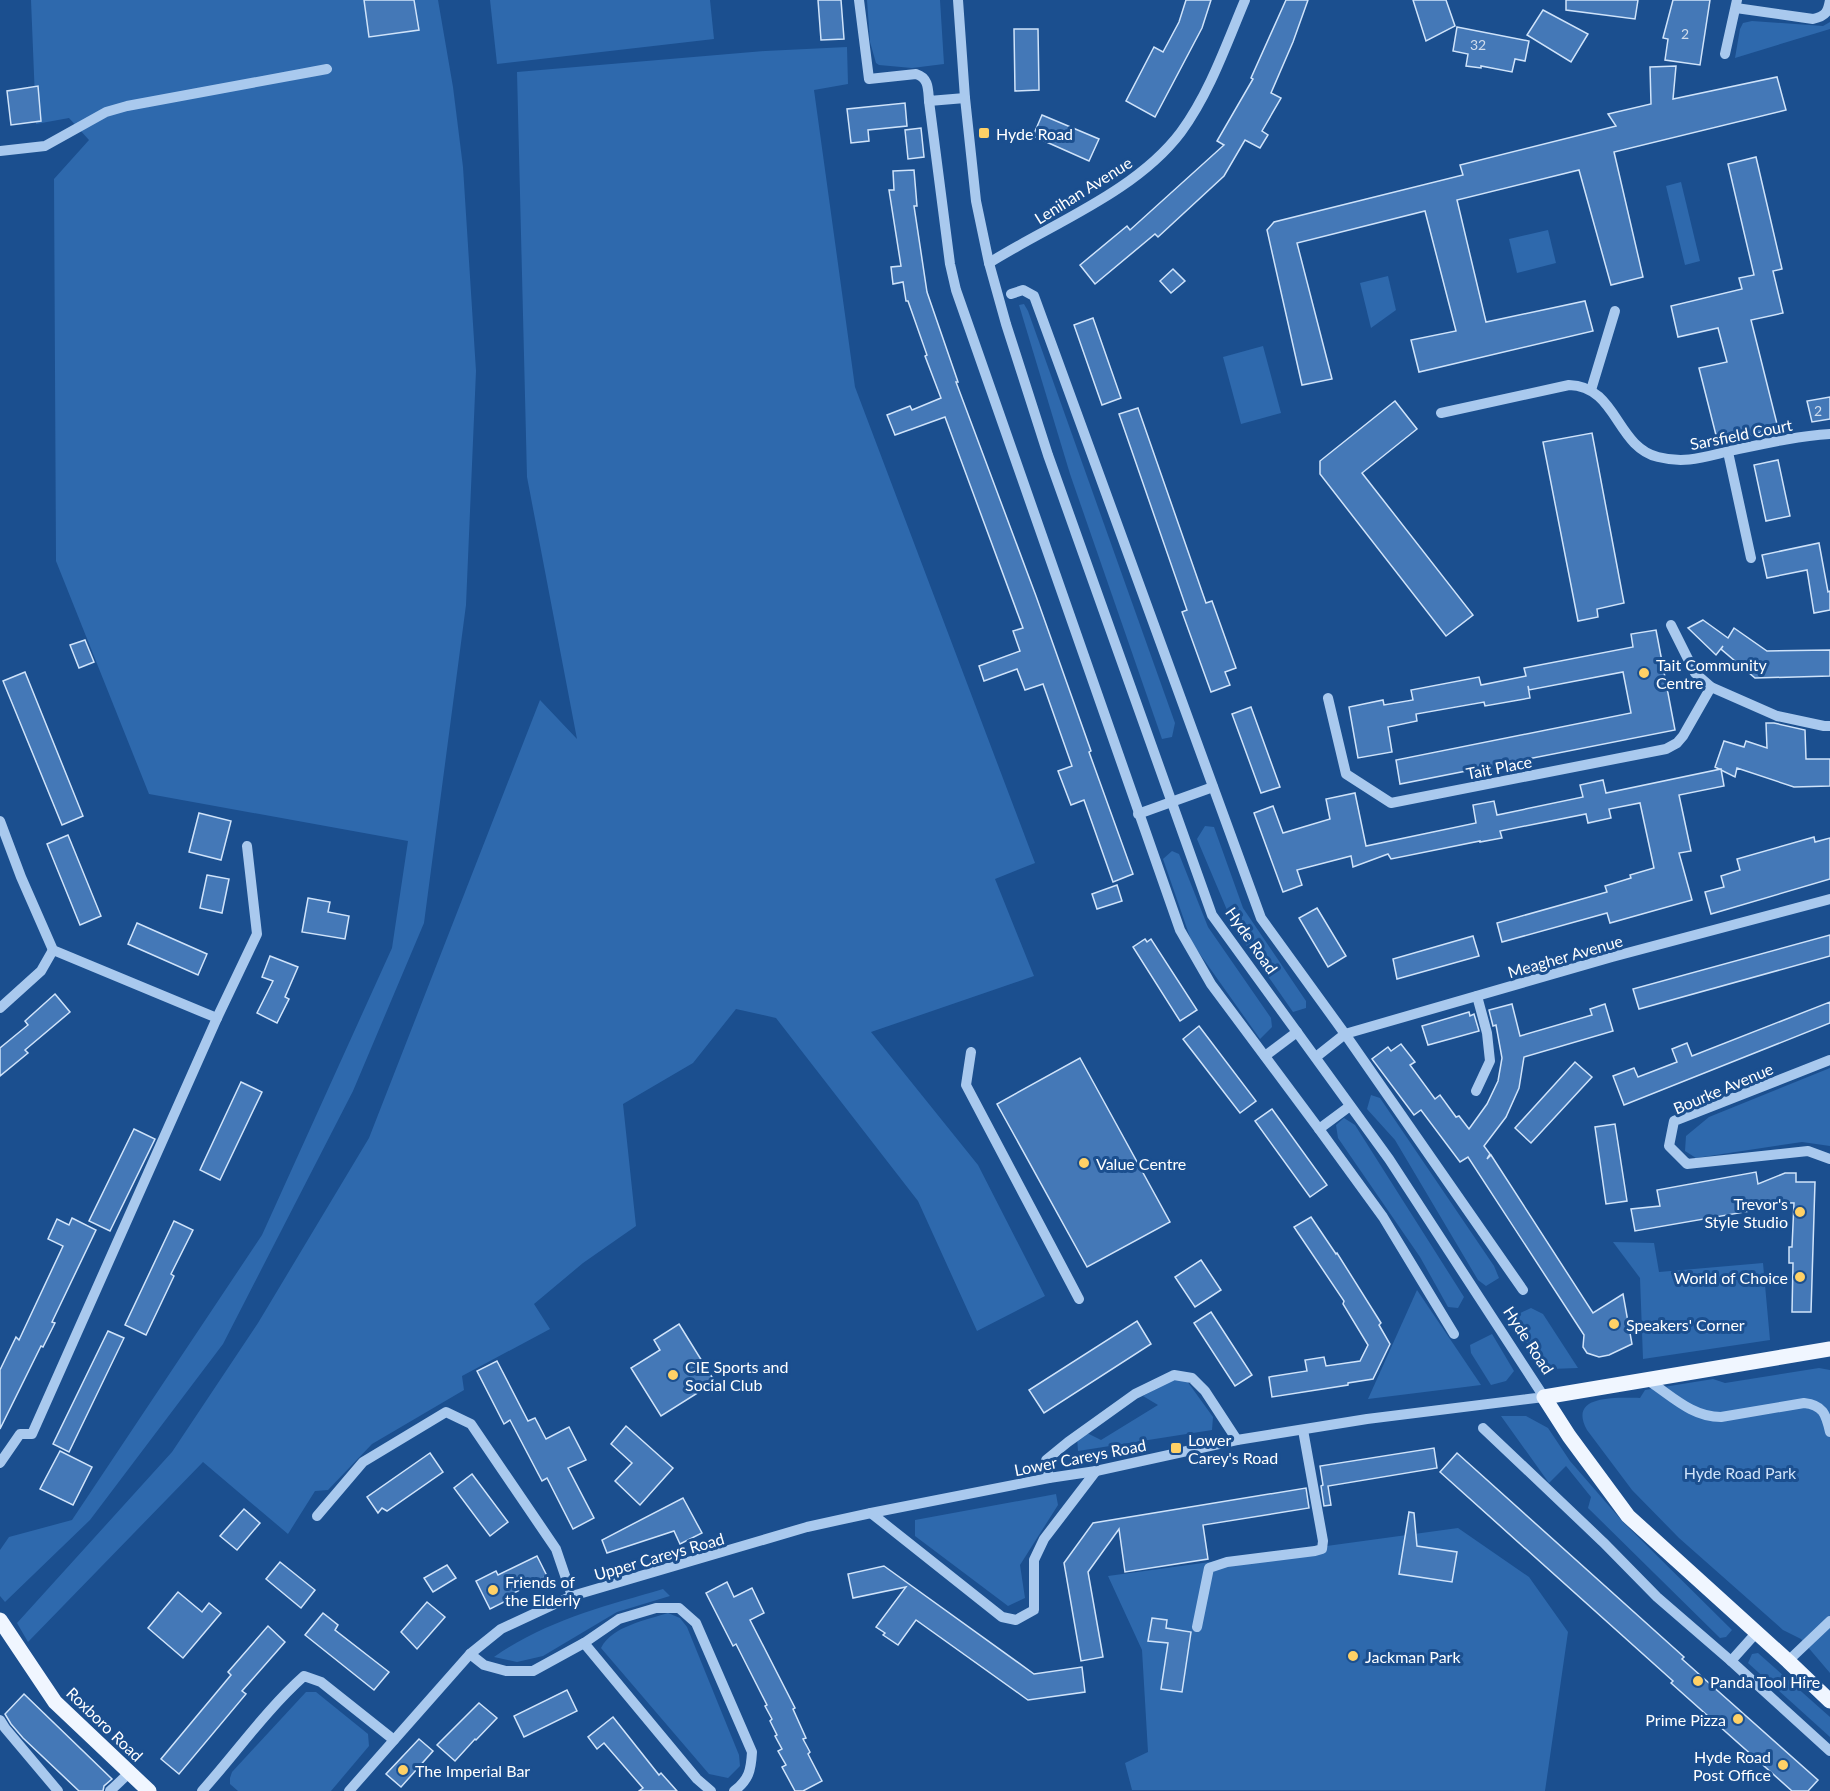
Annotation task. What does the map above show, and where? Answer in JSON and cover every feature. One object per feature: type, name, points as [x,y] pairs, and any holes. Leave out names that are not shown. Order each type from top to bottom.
[{"type":"main road","points":[[1544,1397],[1830,1349]]},
{"type":"main road","name":"Hyde Road","points":[[1544,1397],[1569,1436],[1628,1516],[1830,1701]]},
{"type":"main road","name":"Roxboro Road","points":[[0,1620],[55,1702],[149,1791]]},
{"type":"street","points":[[860,0],[869,79],[916,74],[922,76],[927,83],[950,264],[956,291],[1180,930],[1211,984],[1383,1217],[1454,1334]]},
{"type":"street","name":"Hyde Road","points":[[958,0],[976,201],[989,263],[1048,455],[1212,915],[1389,1159],[1544,1397]]},
{"type":"street","name":"Lenihan Avenue","points":[[989,263],[1122,186],[1154,161],[1179,134],[1201,101],[1245,0]]},
{"type":"street","points":[[1725,54],[1737,4],[1813,19],[1822,17],[1828,12],[1830,0]]},
{"type":"street","points":[[0,151],[45,146],[106,112],[127,106],[327,69]]},
{"type":"street","points":[[929,100],[965,98]]},
{"type":"street","points":[[1011,294],[1023,290],[1034,296],[1261,918],[1345,1034],[1523,1290]]},
{"type":"street","points":[[1441,413],[1569,385],[1580,385],[1592,390],[1615,311]]},
{"type":"street","name":"Sarsfield Court","points":[[1592,390],[1607,404],[1631,440],[1656,457],[1677,461],[1698,460],[1812,435],[1830,434]]},
{"type":"street","points":[[1728,452],[1751,558]]},
{"type":"street","points":[[1671,625],[1695,673],[1711,687],[1777,716],[1830,726]]},
{"type":"street","name":"Tait Place","points":[[1328,698],[1346,774],[1391,803],[1666,749],[1677,743],[1683,736],[1711,687]]},
{"type":"street","points":[[1138,814],[1213,787]]},
{"type":"street","points":[[0,821],[52,950],[217,1018]]},
{"type":"street","points":[[0,1462],[20,1434],[32,1434],[217,1018],[257,934],[247,846]]},
{"type":"street","name":"Meagher Avenue","points":[[1316,1057],[1345,1034],[1612,957],[1830,899]]},
{"type":"street","points":[[0,1008],[41,971],[52,950]]},
{"type":"street","points":[[1476,1091],[1490,1061],[1487,1033],[1477,996]]},
{"type":"street","points":[[1265,1056],[1297,1032]]},
{"type":"street","points":[[971,1052],[966,1085],[1079,1299]]},
{"type":"street","name":"Bourke Avenue","points":[[1830,1060],[1674,1121],[1669,1146],[1687,1164],[1808,1151],[1830,1159]]},
{"type":"street","points":[[1319,1129],[1350,1106]]},
{"type":"street","points":[[1049,1478],[1046,1460],[1135,1394],[1174,1375],[1192,1378],[1205,1391],[1237,1440]]},
{"type":"street","points":[[1649,1380],[1694,1412],[1712,1417],[1804,1403],[1813,1404],[1824,1413],[1830,1431]]},
{"type":"street","name":"Lower Careys Road","points":[[871,1513],[1096,1471],[1237,1440],[1367,1419],[1544,1397]]},
{"type":"street","points":[[317,1516],[363,1462],[446,1412],[471,1424],[478,1434],[556,1549],[572,1596]]},
{"type":"street","points":[[1483,1428],[1603,1542],[1657,1597],[1830,1751]]},
{"type":"street","points":[[1197,1627],[1209,1568],[1227,1562],[1322,1549],[1323,1541],[1302,1430]]},
{"type":"street","points":[[871,1513],[1002,1617],[1016,1620],[1034,1610],[1034,1560],[1044,1539],[1096,1471]]},
{"type":"street","name":"Upper Careys Road","points":[[349,1791],[470,1654],[501,1629],[572,1596],[807,1527],[871,1513]]},
{"type":"street","points":[[470,1654],[484,1665],[506,1671],[533,1671],[584,1643],[619,1619],[656,1608],[679,1608],[696,1623],[752,1752],[752,1768],[743,1784],[734,1791]]},
{"type":"street","points":[[1788,1661],[1830,1621]]},
{"type":"street","points":[[1731,1661],[1757,1632]]},
{"type":"street","points":[[584,1643],[697,1779],[711,1791]]},
{"type":"street","points":[[202,1791],[284,1693],[304,1676],[321,1682],[394,1740]]},
{"type":"street","points":[[0,1720],[58,1791]]},
{"type":"street","points":[[110,1791],[129,1773]]},
{"type":"green space","points":[[31,0],[438,0],[453,87],[463,167],[476,371],[466,605],[424,923],[353,1091],[223,1344],[90,1520],[5,1602],[0,1596],[0,1550],[9,1537],[72,1520],[262,1235],[392,948],[408,841],[149,794],[56,561],[54,179],[89,140],[69,118],[36,124]]},
{"type":"green space","points":[[490,0],[710,0],[714,39],[497,64]]},
{"type":"green space","points":[[867,0],[940,0],[944,64],[912,68],[876,63],[870,42]]},
{"type":"green space","points":[[1752,21],[1823,26],[1830,22],[1830,29],[1735,58],[1740,29],[1743,23]]},
{"type":"green space","points":[[847,47],[848,84],[814,90],[855,387],[1035,863],[995,879],[1034,976],[871,1032],[978,1165],[1045,1296],[977,1331],[918,1201],[776,1018],[736,1009],[693,1063],[623,1104],[636,1226],[583,1263],[534,1304],[550,1329],[462,1376],[464,1390],[372,1444],[328,1490],[315,1491],[288,1534],[203,1462],[28,1642],[17,1623],[172,1452],[258,1323],[369,1138],[540,700],[577,739],[527,477],[517,72],[765,51]]},
{"type":"green space","points":[[1681,182],[1700,261],[1685,265],[1666,186]]},
{"type":"green space","points":[[1548,230],[1556,263],[1517,273],[1509,239]]},
{"type":"green space","points":[[1388,276],[1396,310],[1371,328],[1360,283]]},
{"type":"green space","points":[[1024,304],[1175,723],[1172,737],[1162,739],[1070,474],[1019,305]]},
{"type":"green space","points":[[1263,346],[1281,413],[1241,424],[1223,357]]},
{"type":"green space","points":[[1205,826],[1214,827],[1243,908],[1306,1001],[1306,1008],[1293,1012],[1235,929],[1197,839]]},
{"type":"green space","points":[[1172,851],[1179,854],[1208,927],[1271,1018],[1272,1027],[1260,1039],[1192,943],[1163,859]]},
{"type":"green space","points":[[1830,1068],[1830,1146],[1802,1142],[1696,1158],[1685,1151],[1686,1136],[1709,1117]]},
{"type":"green space","points":[[1371,1095],[1380,1098],[1494,1266],[1499,1278],[1486,1286],[1478,1280],[1395,1140],[1367,1109]]},
{"type":"green space","points":[[1344,1118],[1355,1125],[1464,1297],[1458,1308],[1448,1307],[1420,1257],[1338,1138],[1336,1125]]},
{"type":"green space","points":[[1613,1242],[1654,1243],[1659,1272],[1763,1263],[1770,1340],[1643,1359],[1640,1278]]},
{"type":"green space","points":[[1417,1290],[1481,1385],[1368,1399]]},
{"type":"green space","points":[[1531,1308],[1543,1314],[1578,1368],[1550,1369],[1533,1351],[1520,1332],[1514,1316]]},
{"type":"green space","points":[[1492,1334],[1514,1371],[1506,1381],[1491,1385],[1471,1353],[1470,1345]]},
{"type":"green space","name":"Hyde Road Park","points":[[1819,1368],[1830,1370],[1830,1673],[1801,1639],[1783,1630],[1679,1538],[1632,1490],[1587,1430],[1583,1418],[1584,1410],[1589,1404],[1598,1400],[1640,1398],[1645,1390],[1713,1379],[1725,1383]]},
{"type":"green space","points":[[1174,1379],[1187,1381],[1213,1417],[1212,1430],[1078,1451],[1077,1437],[1085,1432],[1101,1440],[1158,1405],[1143,1396]]},
{"type":"green space","points":[[1501,1416],[1526,1416],[1548,1428],[1570,1461],[1623,1522],[1732,1630],[1726,1637],[1720,1638],[1588,1508],[1591,1497],[1566,1466],[1549,1483]]},
{"type":"green space","points":[[1056,1494],[1058,1505],[1020,1565],[1025,1598],[1008,1606],[915,1536],[915,1520]]},
{"type":"green space","name":"Jackman Park","points":[[1458,1528],[1529,1577],[1568,1632],[1545,1791],[1132,1790],[1125,1763],[1148,1752],[1142,1650],[1108,1576]]},
{"type":"green space","points":[[663,1589],[670,1596],[617,1612],[543,1656],[517,1662],[494,1657],[514,1644],[555,1624],[597,1608]]},
{"type":"green space","points":[[668,1613],[680,1618],[687,1627],[739,1755],[740,1766],[728,1778],[709,1774],[601,1648],[606,1640],[621,1629]]},
{"type":"green space","points":[[1758,1653],[1830,1717],[1830,1737],[1748,1663],[1752,1654]]},
{"type":"green space","points":[[306,1692],[316,1692],[368,1734],[369,1746],[331,1791],[238,1791],[230,1784],[232,1772]]},
{"type":"building","points":[[364,0],[414,0],[419,30],[369,37]]},
{"type":"building","points":[[818,0],[841,0],[844,39],[821,40]]},
{"type":"building","points":[[1186,0],[1211,0],[1202,28],[1155,117],[1126,101],[1154,47],[1163,52],[1179,22]]},
{"type":"building","points":[[1286,0],[1308,0],[1271,93],[1281,98],[1262,131],[1268,135],[1260,148],[1245,140],[1224,176],[1158,237],[1155,234],[1095,284],[1080,265],[1127,226],[1130,230],[1224,145],[1217,141],[1253,79],[1251,78]]},
{"type":"building","points":[[1413,0],[1446,0],[1455,26],[1426,41]]},
{"type":"building","points":[[1566,0],[1638,0],[1635,19],[1566,10]]},
{"type":"building","points":[[1673,0],[1710,0],[1700,65],[1665,60],[1668,39],[1663,38]]},
{"type":"building","points":[[1543,10],[1588,34],[1571,62],[1527,35]]},
{"type":"building","points":[[1457,27],[1529,41],[1525,61],[1515,59],[1512,72],[1481,66],[1481,68],[1466,66],[1468,54],[1453,51]]},
{"type":"building","points":[[1014,29],[1038,29],[1039,90],[1015,91]]},
{"type":"building","points":[[1676,66],[1673,99],[1777,77],[1786,110],[1614,152],[1643,277],[1611,285],[1579,170],[1457,200],[1486,322],[1585,301],[1593,331],[1419,372],[1411,340],[1456,331],[1425,211],[1297,243],[1332,379],[1302,385],[1267,230],[1274,222],[1463,175],[1460,165],[1616,126],[1608,114],[1651,104],[1650,67]]},
{"type":"building","points":[[38,86],[41,121],[11,125],[7,91]]},
{"type":"building","points":[[905,103],[907,126],[868,130],[869,141],[851,143],[847,109]]},
{"type":"building","points":[[1042,115],[1099,139],[1089,161],[1033,136]]},
{"type":"building","points":[[921,128],[924,157],[908,159],[905,130]]},
{"type":"building","points":[[1756,157],[1782,269],[1773,271],[1783,313],[1751,320],[1778,428],[1718,443],[1699,368],[1727,362],[1718,328],[1678,337],[1671,306],[1742,289],[1739,278],[1754,275],[1728,164]]},
{"type":"building","points":[[914,170],[917,206],[914,206],[927,292],[958,382],[956,382],[1036,596],[1133,874],[1113,882],[1084,800],[1071,805],[1058,771],[1072,766],[1043,684],[1025,690],[1017,669],[984,681],[979,666],[1020,651],[1013,631],[1023,628],[945,417],[895,435],[887,415],[910,406],[912,410],[941,398],[908,301],[906,301],[903,282],[893,284],[891,267],[901,266],[889,190],[894,190],[893,171]]},
{"type":"building","points":[[1173,269],[1185,281],[1171,293],[1160,281]]},
{"type":"building","points":[[1093,318],[1121,398],[1102,405],[1074,325]]},
{"type":"building","points":[[1830,397],[1830,419],[1812,422],[1807,401]]},
{"type":"building","points":[[1395,401],[1417,429],[1362,473],[1473,615],[1446,636],[1320,474],[1320,461]]},
{"type":"building","points":[[1138,408],[1206,603],[1212,601],[1236,668],[1225,672],[1230,685],[1211,692],[1182,612],[1187,610],[1119,414]]},
{"type":"building","points":[[1592,433],[1624,603],[1597,609],[1598,617],[1578,621],[1543,442]]},
{"type":"building","points":[[1778,460],[1790,516],[1766,521],[1754,465]]},
{"type":"building","points":[[1819,543],[1828,592],[1830,591],[1830,610],[1814,613],[1807,570],[1767,578],[1762,555]]},
{"type":"building","points":[[1703,620],[1728,638],[1734,628],[1767,651],[1830,650],[1830,676],[1755,678],[1721,649],[1723,646],[1716,655],[1688,628]]},
{"type":"building","points":[[1656,630],[1675,730],[1400,784],[1396,760],[1631,713],[1623,672],[1529,690],[1528,686],[1530,698],[1485,706],[1484,702],[1416,714],[1417,721],[1388,727],[1392,752],[1358,758],[1349,707],[1383,700],[1384,705],[1413,700],[1411,690],[1479,677],[1481,685],[1526,676],[1524,668],[1633,647],[1631,634]]},
{"type":"building","points":[[85,640],[94,662],[79,668],[70,645]]},
{"type":"building","points":[[25,672],[83,816],[62,825],[3,681]]},
{"type":"building","points":[[1251,707],[1280,787],[1261,793],[1232,714]]},
{"type":"building","points":[[1766,723],[1805,730],[1806,759],[1830,759],[1830,786],[1794,787],[1737,768],[1735,777],[1715,767],[1724,741],[1744,747],[1746,741],[1767,748]]},
{"type":"building","points":[[1721,769],[1724,786],[1679,795],[1691,851],[1679,853],[1692,900],[1610,923],[1607,913],[1502,942],[1497,923],[1607,892],[1605,886],[1654,868],[1640,803],[1609,809],[1611,818],[1588,823],[1586,814],[1500,831],[1502,838],[1391,859],[1388,854],[1353,867],[1351,856],[1297,870],[1302,885],[1283,892],[1254,813],[1273,806],[1283,833],[1330,819],[1326,799],[1355,793],[1366,846],[1476,823],[1473,805],[1494,801],[1497,815],[1583,797],[1580,785],[1603,780],[1606,793]]},
{"type":"building","points":[[199,813],[231,821],[221,860],[189,852]]},
{"type":"building","points":[[68,835],[101,916],[80,925],[47,844]]},
{"type":"building","points":[[1814,837],[1815,842],[1830,838],[1830,879],[1711,914],[1705,892],[1724,887],[1721,876],[1740,870],[1737,859]]},
{"type":"building","points":[[207,875],[229,879],[222,913],[200,908]]},
{"type":"building","points":[[1117,885],[1122,901],[1097,909],[1092,894]]},
{"type":"building","points":[[308,898],[330,902],[328,912],[349,916],[345,939],[302,932]]},
{"type":"building","points":[[1317,908],[1346,956],[1328,967],[1299,918]]},
{"type":"building","points":[[137,923],[207,954],[198,975],[128,944]]},
{"type":"building","points":[[1830,935],[1830,956],[1639,1009],[1633,989]]},
{"type":"building","points":[[1473,936],[1479,956],[1397,979],[1393,959]]},
{"type":"building","points":[[1145,939],[1147,942],[1151,939],[1197,1010],[1180,1021],[1133,947]]},
{"type":"building","points":[[270,956],[298,967],[285,997],[289,999],[277,1023],[257,1013],[273,981],[262,977]]},
{"type":"building","points":[[55,994],[70,1012],[25,1050],[28,1053],[0,1076],[0,1048],[28,1025],[25,1021]]},
{"type":"building","points":[[1830,1002],[1830,1023],[1624,1105],[1613,1076],[1634,1068],[1638,1077],[1677,1062],[1672,1049],[1687,1043],[1692,1056]]},
{"type":"building","points":[[1512,1004],[1520,1036],[1592,1015],[1590,1009],[1605,1004],[1613,1031],[1524,1057],[1519,1088],[1506,1117],[1484,1146],[1490,1154],[1487,1159],[1491,1155],[1593,1313],[1623,1294],[1632,1344],[1609,1355],[1599,1357],[1587,1353],[1583,1347],[1584,1335],[1468,1157],[1460,1162],[1421,1110],[1414,1115],[1372,1059],[1388,1047],[1391,1051],[1401,1044],[1415,1062],[1410,1065],[1435,1099],[1440,1095],[1456,1117],[1459,1116],[1469,1129],[1487,1104],[1498,1081],[1502,1058],[1496,1025],[1493,1026],[1489,1010]]},
{"type":"building","points":[[1469,1012],[1470,1016],[1474,1014],[1479,1031],[1428,1045],[1422,1026]]},
{"type":"building","points":[[1199,1026],[1256,1101],[1240,1113],[1183,1039]]},
{"type":"building","name":"Value Centre","points":[[1080,1058],[1170,1222],[1087,1267],[997,1104]]},
{"type":"building","points":[[1575,1062],[1592,1077],[1531,1143],[1515,1128]]},
{"type":"building","points":[[241,1082],[262,1092],[220,1180],[200,1170]]},
{"type":"building","points":[[1272,1109],[1327,1185],[1310,1197],[1255,1121]]},
{"type":"building","points":[[1615,1124],[1627,1201],[1606,1204],[1595,1127]]},
{"type":"building","points":[[134,1129],[155,1139],[110,1231],[89,1221]]},
{"type":"building","points":[[1756,1172],[1758,1184],[1785,1173],[1796,1173],[1796,1182],[1815,1182],[1811,1312],[1792,1312],[1793,1263],[1789,1263],[1789,1247],[1792,1247],[1794,1203],[1761,1202],[1762,1209],[1635,1231],[1631,1209],[1660,1206],[1657,1190]]},
{"type":"building","points":[[1311,1217],[1337,1253],[1381,1323],[1379,1325],[1390,1344],[1373,1379],[1272,1397],[1269,1377],[1307,1371],[1305,1360],[1324,1357],[1326,1366],[1360,1361],[1368,1345],[1343,1304],[1344,1301],[1294,1227]]},
{"type":"building","points":[[72,1218],[96,1230],[52,1322],[55,1323],[43,1347],[41,1346],[0,1429],[0,1370],[16,1337],[19,1340],[63,1246],[48,1239],[57,1219],[69,1225]]},
{"type":"building","points":[[174,1221],[193,1230],[171,1274],[174,1276],[146,1335],[125,1325]]},
{"type":"building","points":[[1201,1260],[1221,1290],[1195,1307],[1175,1277]]},
{"type":"building","points":[[1211,1312],[1252,1375],[1235,1386],[1194,1323]]},
{"type":"building","points":[[1137,1321],[1151,1344],[1044,1413],[1029,1390]]},
{"type":"building","name":"CIE Sports and Social Club","points":[[679,1324],[715,1382],[661,1416],[631,1368],[660,1350],[654,1340]]},
{"type":"building","points":[[108,1331],[124,1338],[69,1452],[53,1444]]},
{"type":"building","points":[[497,1361],[528,1421],[535,1418],[546,1439],[569,1427],[586,1460],[568,1468],[594,1518],[573,1529],[547,1478],[542,1481],[510,1420],[504,1424],[477,1371]]},
{"type":"building","points":[[626,1426],[673,1468],[640,1505],[615,1481],[632,1463],[611,1444]]},
{"type":"building","points":[[1434,1448],[1437,1468],[1328,1486],[1331,1505],[1324,1506],[1320,1466]]},
{"type":"building","points":[[60,1451],[92,1467],[73,1505],[40,1489]]},
{"type":"building","points":[[430,1453],[443,1472],[387,1511],[382,1508],[378,1513],[367,1497]]},
{"type":"building","points":[[1457,1453],[1818,1780],[1808,1791],[1792,1791],[1440,1472]]},
{"type":"building","points":[[472,1474],[508,1522],[490,1536],[454,1488]]},
{"type":"building","points":[[1306,1488],[1309,1508],[1203,1525],[1208,1559],[1125,1572],[1119,1529],[1088,1572],[1103,1657],[1081,1661],[1064,1563],[1093,1523]]},
{"type":"building","points":[[683,1498],[702,1533],[680,1544],[674,1531],[607,1553],[602,1540]]},
{"type":"building","points":[[244,1509],[260,1523],[237,1550],[220,1536]]},
{"type":"building","points":[[1409,1512],[1414,1513],[1417,1546],[1457,1552],[1452,1582],[1399,1574]]},
{"type":"building","points":[[537,1556],[547,1576],[508,1596],[510,1599],[490,1609],[476,1581],[496,1571],[498,1575]]},
{"type":"building","points":[[280,1562],[315,1590],[301,1608],[266,1579]]},
{"type":"building","points":[[447,1565],[456,1578],[433,1592],[424,1578]]},
{"type":"building","points":[[884,1566],[1034,1674],[1082,1667],[1085,1692],[1028,1700],[916,1620],[898,1645],[876,1627],[906,1587],[853,1598],[848,1574]]},
{"type":"building","points":[[727,1582],[734,1597],[752,1588],[764,1613],[750,1620],[795,1708],[793,1709],[806,1738],[803,1739],[810,1752],[808,1754],[822,1781],[803,1791],[795,1791],[782,1767],[786,1765],[778,1751],[782,1749],[775,1736],[777,1735],[770,1721],[772,1719],[765,1706],[767,1705],[736,1644],[733,1646],[706,1593]]},
{"type":"building","points":[[178,1592],[202,1612],[209,1603],[221,1613],[183,1658],[148,1628]]},
{"type":"building","points":[[427,1602],[445,1617],[417,1649],[401,1632]]},
{"type":"building","points":[[323,1613],[338,1625],[335,1630],[389,1672],[374,1690],[305,1635]]},
{"type":"building","points":[[1152,1618],[1167,1620],[1166,1628],[1191,1632],[1182,1692],[1161,1689],[1168,1643],[1148,1641]]},
{"type":"building","points":[[268,1626],[285,1642],[242,1691],[246,1694],[179,1774],[161,1759],[231,1675],[228,1672]]},
{"type":"building","points":[[567,1690],[577,1711],[524,1737],[514,1716]]},
{"type":"building","points":[[24,1694],[112,1779],[104,1786],[103,1791],[79,1791],[11,1724],[5,1714]]},
{"type":"building","points":[[479,1703],[497,1718],[455,1761],[437,1745]]},
{"type":"building","points":[[613,1717],[659,1775],[661,1773],[677,1791],[639,1791],[643,1788],[604,1743],[597,1749],[588,1737]]},
{"type":"building","name":"The Imperial Bar","points":[[419,1739],[433,1751],[401,1787],[386,1774]]},
{"type":"place","name":"Hyde Road","points":[[984,133]]},
{"type":"place","name":"Tait Community Centre","points":[[1644,673]]},
{"type":"place","name":"Value Centre","points":[[1084,1163]]},
{"type":"place","name":"Trevor's Style Studio","points":[[1800,1212]]},
{"type":"place","name":"World of Choice","points":[[1800,1277]]},
{"type":"place","name":"Speakers' Corner","points":[[1614,1324]]},
{"type":"place","name":"CIE Sports and Social Club","points":[[673,1375]]},
{"type":"place","name":"Lower Carey's Road","points":[[1176,1448]]},
{"type":"place","name":"Friends of the Elderly","points":[[493,1590]]},
{"type":"place","name":"Jackman Park","points":[[1353,1656]]},
{"type":"place","name":"Panda Tool Hire","points":[[1698,1681]]},
{"type":"place","name":"Prime Pizza","points":[[1738,1719]]},
{"type":"place","name":"Hyde Road Post Office","points":[[1783,1765]]},
{"type":"place","name":"The Imperial Bar","points":[[403,1770]]}]
